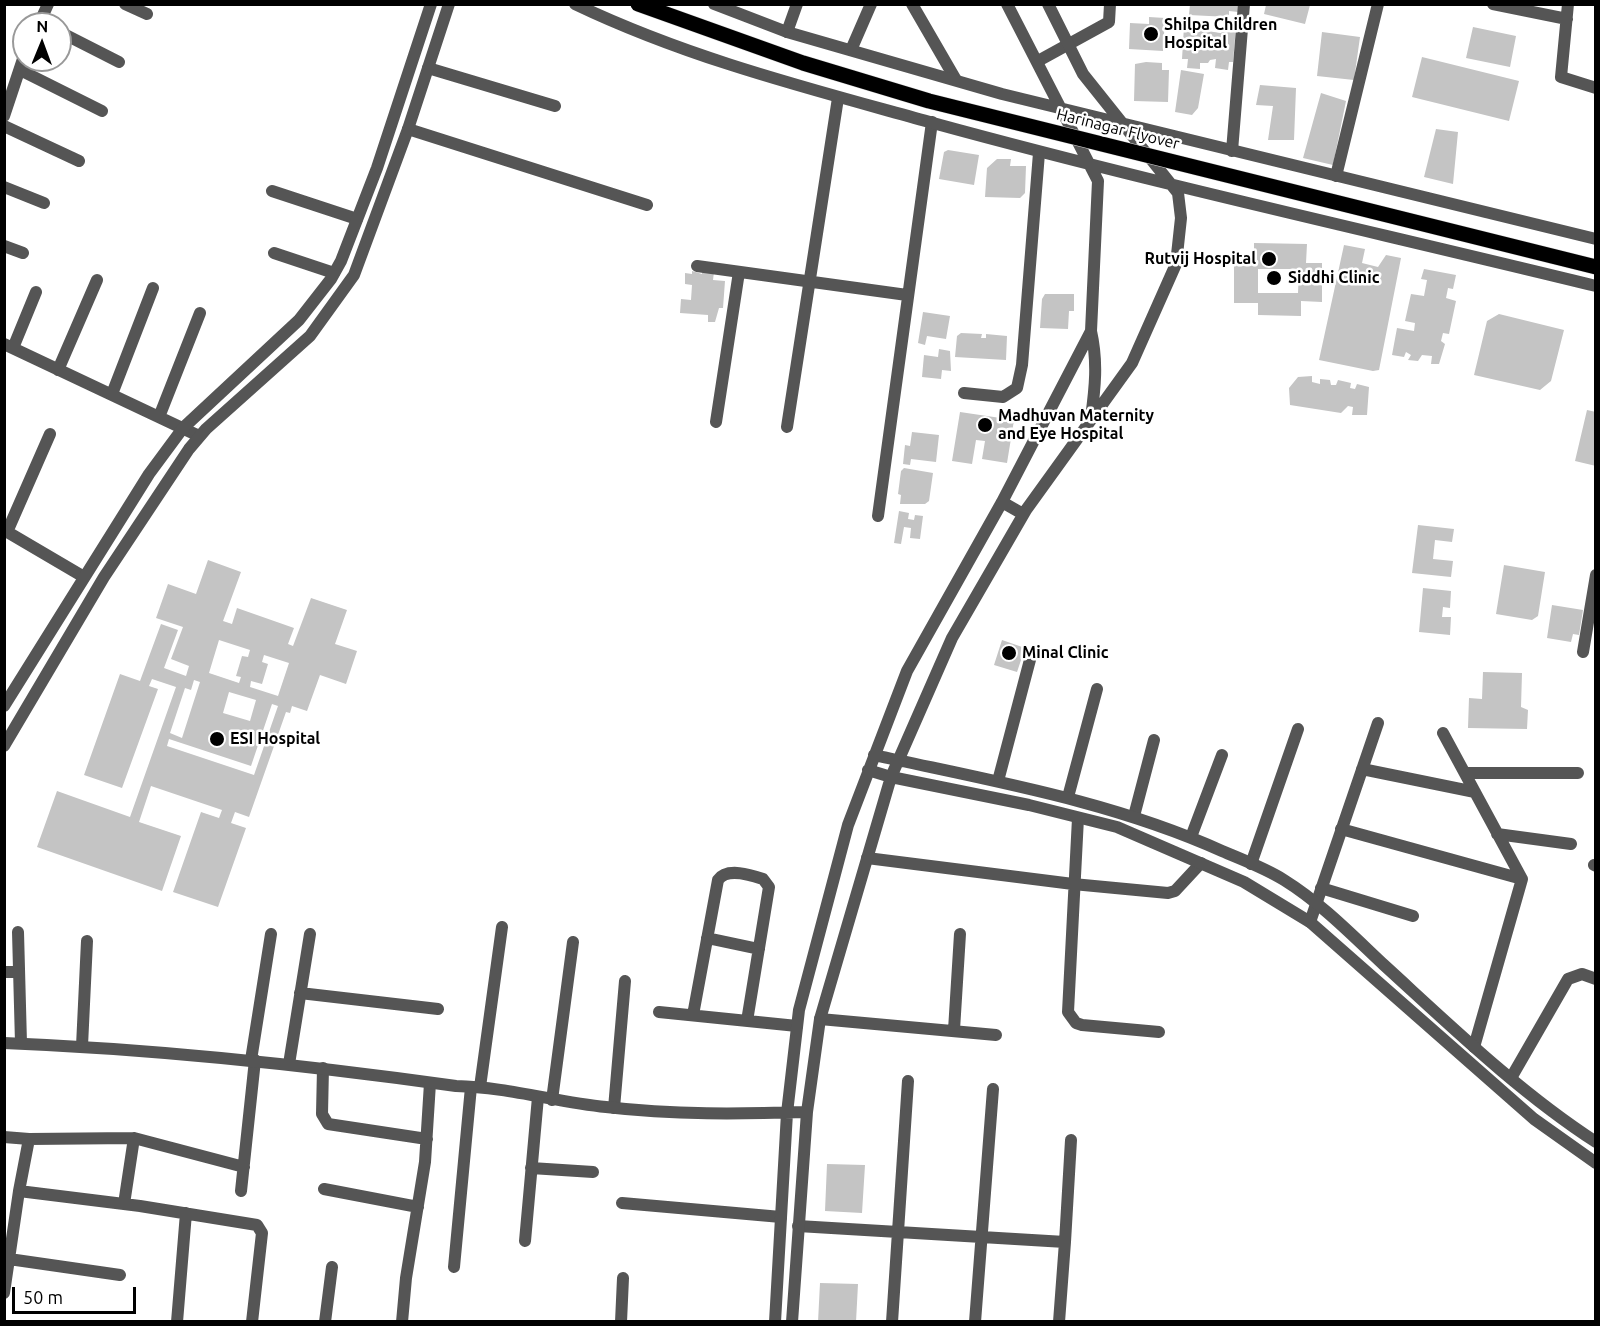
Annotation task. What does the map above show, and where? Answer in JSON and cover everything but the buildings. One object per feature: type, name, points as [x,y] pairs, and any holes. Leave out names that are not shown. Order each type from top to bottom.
[{"type":"main road","name":"Harinagar Flyover","points":[[638,4],[792,59],[929,101],[1596,267]]},
{"type":"street","points":[[125,4],[147,14]]},
{"type":"street","points":[[4,706],[150,474],[183,428],[299,320],[334,273],[357,219],[431,4]]},
{"type":"street","points":[[4,746],[104,577],[200,435],[302,344],[348,285],[359,265],[408,129],[449,4]]},
{"type":"street","points":[[575,4],[619,25],[723,64],[838,98],[1039,153],[1169,182],[1596,286]]},
{"type":"street","points":[[714,4],[787,32],[1063,109],[1596,239]]},
{"type":"street","points":[[787,32],[797,4]]},
{"type":"street","points":[[851,50],[871,4]]},
{"type":"street","points":[[912,4],[956,80]]},
{"type":"street","points":[[1007,4],[1098,181],[1091,331],[1096,354],[1096,372],[1090,420]]},
{"type":"street","points":[[792,1322],[807,1112],[820,1019],[891,777],[952,638],[1023,514],[1132,363],[1176,264],[1181,218],[1178,193],[1083,74],[1048,4]]},
{"type":"street","points":[[1038,61],[1069,46],[1108,22],[1110,4]]},
{"type":"street","points":[[1232,151],[1244,4]]},
{"type":"street","points":[[1336,176],[1378,4]]},
{"type":"street","points":[[1493,4],[1568,19]]},
{"type":"street","points":[[1568,4],[1561,77],[1596,88]]},
{"type":"street","points":[[72,38],[119,62]]},
{"type":"street","points":[[428,68],[555,106]]},
{"type":"street","points":[[4,116],[19,72]]},
{"type":"street","points":[[24,72],[102,111]]},
{"type":"street","points":[[787,427],[807,281],[838,98]]},
{"type":"street","points":[[878,516],[932,122]]},
{"type":"street","points":[[4,126],[79,161]]},
{"type":"street","points":[[408,129],[648,205]]},
{"type":"street","points":[[964,393],[1003,397],[1017,388],[1022,364],[1039,153]]},
{"type":"street","points":[[4,187],[44,203]]},
{"type":"street","points":[[272,191],[357,219]]},
{"type":"street","points":[[4,246],[23,253]]},
{"type":"street","points":[[274,253],[334,273]]},
{"type":"street","points":[[697,266],[907,295]]},
{"type":"street","points":[[716,422],[739,272]]},
{"type":"street","points":[[58,370],[97,280]]},
{"type":"street","points":[[112,394],[153,288]]},
{"type":"street","points":[[36,292],[9,346],[200,435]]},
{"type":"street","points":[[159,417],[200,313]]},
{"type":"street","points":[[775,1322],[787,1113],[800,1000],[848,825],[907,671],[1002,502],[1091,331]]},
{"type":"street","points":[[50,434],[6,531],[84,577]]},
{"type":"street","points":[[1002,502],[1023,514]]},
{"type":"street","points":[[1583,652],[1596,575]]},
{"type":"street","points":[[998,781],[1031,656]]},
{"type":"street","points":[[1068,797],[1097,689]]},
{"type":"street","points":[[1310,922],[1378,723]]},
{"type":"street","points":[[1251,864],[1298,729]]},
{"type":"street","points":[[1443,732],[1522,879],[1474,1047]]},
{"type":"street","points":[[1134,816],[1154,740]]},
{"type":"street","points":[[874,755],[1068,797],[1134,816],[1191,837],[1284,880],[1316,903],[1474,1047],[1545,1107],[1596,1142]]},
{"type":"street","points":[[1191,837],[1222,755]]},
{"type":"street","points":[[1362,769],[1475,792]]},
{"type":"street","points":[[868,770],[1078,818],[1140,835],[1244,882],[1310,922],[1534,1119],[1596,1163]]},
{"type":"street","points":[[1465,773],[1578,773]]},
{"type":"street","points":[[1078,818],[1068,1012],[1071,1018],[1082,1025],[1159,1032]]},
{"type":"street","points":[[1341,829],[1522,879]]},
{"type":"street","points":[[1497,834],[1570,844]]},
{"type":"street","points":[[867,858],[1073,884],[1172,893],[1201,863]]},
{"type":"street","points":[[693,1015],[718,880],[722,874],[728,872],[758,877],[763,879],[769,887],[747,1021]]},
{"type":"street","points":[[1321,888],[1413,916]]},
{"type":"street","points":[[454,1267],[476,1087],[502,927]]},
{"type":"street","points":[[18,932],[21,1043]]},
{"type":"street","points":[[241,1191],[253,1060],[272,933]]},
{"type":"street","points":[[289,1064],[310,934]]},
{"type":"street","points":[[954,1030],[960,934]]},
{"type":"street","points":[[707,938],[759,949]]},
{"type":"street","points":[[82,1046],[87,941]]},
{"type":"street","points":[[552,1100],[573,942]]},
{"type":"street","points":[[4,972],[19,972]]},
{"type":"street","points":[[1511,1078],[1568,979],[1582,974],[1596,979]]},
{"type":"street","points":[[614,1108],[625,981]]},
{"type":"street","points":[[300,993],[438,1009]]},
{"type":"street","points":[[659,1012],[797,1026]]},
{"type":"street","points":[[820,1019],[996,1035]]},
{"type":"street","points":[[4,1043],[159,1050],[476,1087],[614,1108],[694,1115],[807,1112]]},
{"type":"street","points":[[322,1068],[322,1114],[328,1124],[427,1139]]},
{"type":"street","points":[[892,1322],[908,1081]]},
{"type":"street","points":[[402,1322],[427,1139],[430,1083]]},
{"type":"street","points":[[975,1322],[993,1089]]},
{"type":"street","points":[[525,1241],[538,1097]]},
{"type":"street","points":[[4,1137],[29,1139],[134,1138],[244,1167]]},
{"type":"street","points":[[124,1204],[134,1138]]},
{"type":"street","points":[[4,1293],[29,1139]]},
{"type":"street","points":[[1059,1322],[1071,1140]]},
{"type":"street","points":[[531,1168],[593,1172]]},
{"type":"street","points":[[324,1189],[417,1208]]},
{"type":"street","points":[[19,1191],[253,1224],[260,1228],[252,1322]]},
{"type":"street","points":[[622,1203],[781,1217]]},
{"type":"street","points":[[177,1322],[186,1213]]},
{"type":"street","points":[[798,1226],[1065,1242]]},
{"type":"street","points":[[9,1259],[120,1275]]},
{"type":"street","points":[[325,1322],[332,1267]]},
{"type":"street","points":[[621,1322],[623,1278]]},
{"type":"place","name":"Shilpa Children Hospital","points":[[1151,34]]},
{"type":"place","name":"Rutvij Hospital","points":[[1269,259]]},
{"type":"place","name":"Siddhi Clinic","points":[[1274,278]]},
{"type":"place","name":"Madhuvan Maternity and Eye Hospital","points":[[985,425]]},
{"type":"place","name":"Minal Clinic","points":[[1009,653]]},
{"type":"place","name":"ESI Hospital","points":[[217,739]]}]
